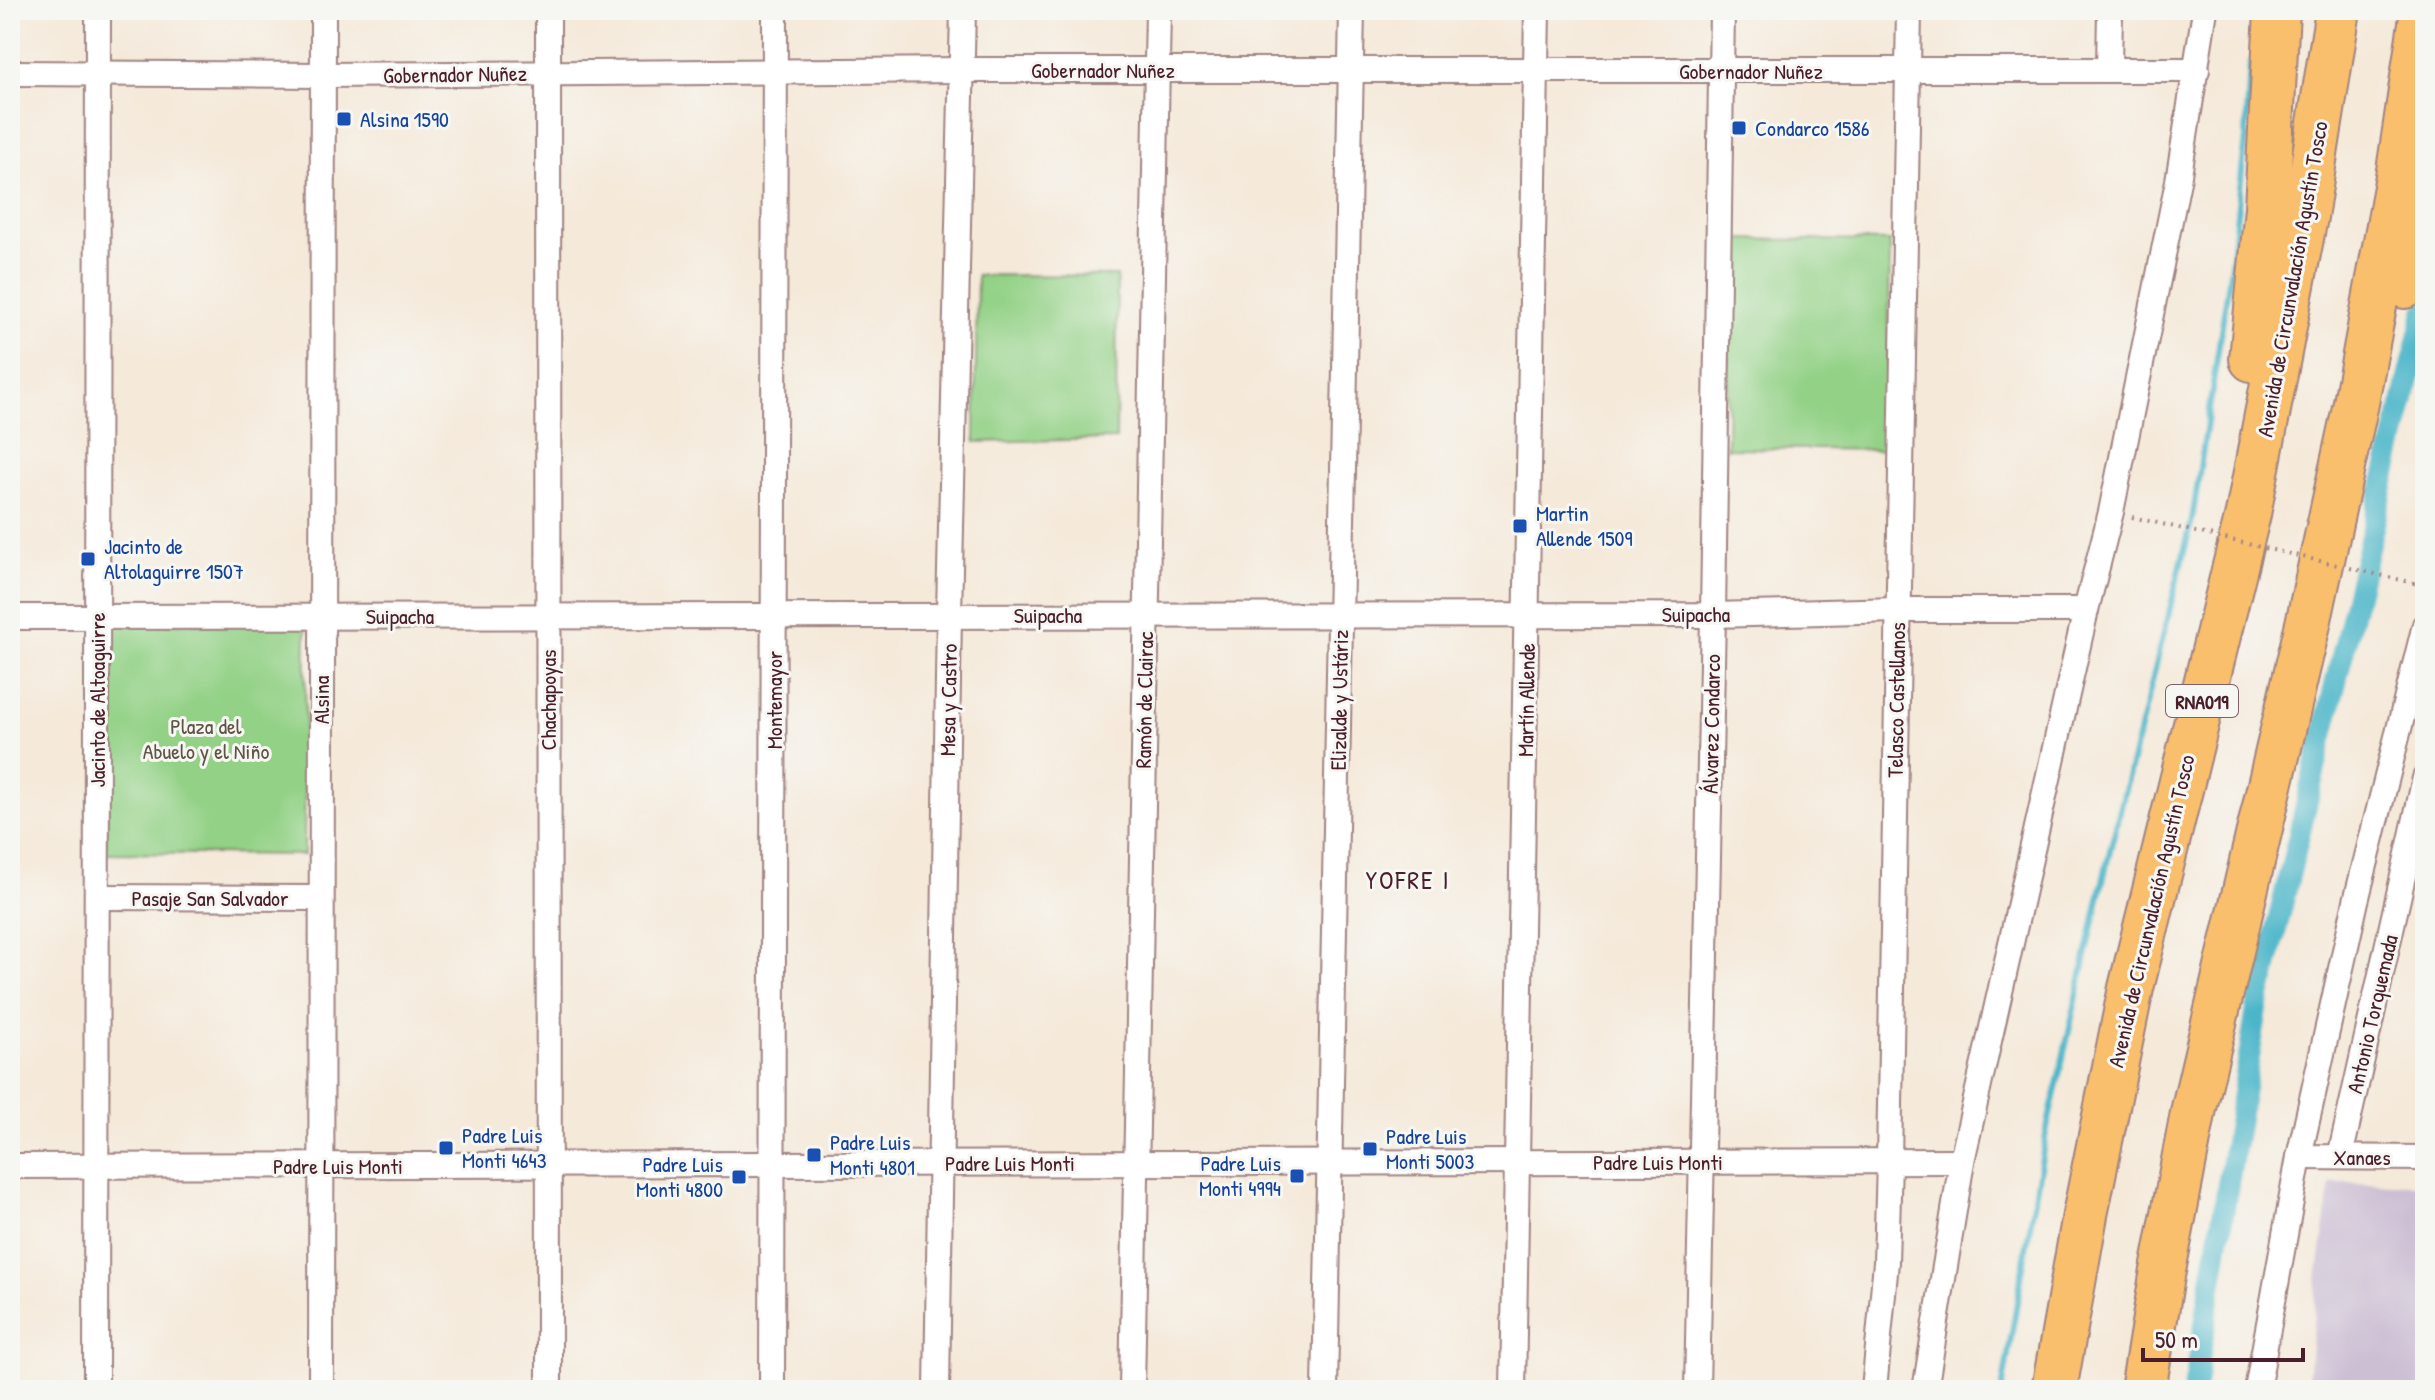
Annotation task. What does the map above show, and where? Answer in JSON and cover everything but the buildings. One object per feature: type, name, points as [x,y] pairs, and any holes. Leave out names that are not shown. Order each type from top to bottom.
[{"type":"highway","points":[[2131,988],[2155,794],[2213,555],[2250,367],[2267,208],[2277,10]]},
{"type":"highway","name":"Avenida de Circunvalación Agustín Tosco","points":[[2054,1390],[2085,1215],[2131,988],[2248,514],[2305,217],[2338,10]]},
{"type":"highway","points":[[2143,1390],[2200,1080],[2229,965],[2356,403],[2396,184],[2423,10]]},
{"type":"highway","points":[[2229,965],[2297,766],[2425,208]]},
{"type":"highway","points":[[2166,1390],[2178,1187]]},
{"type":"highway","points":[[2039,1390],[2085,1215]]},
{"type":"street","name":"Jacinto de Altoaguirre","points":[[96,1390],[98,10]]},
{"type":"street","name":"Alsina","points":[[321,1390],[323,10]]},
{"type":"street","name":"Chachapoyas","points":[[548,10],[549,1390]]},
{"type":"street","name":"Montemayor","points":[[772,1390],[775,10]]},
{"type":"street","name":"Mesa y Castro","points":[[937,1390],[949,614],[963,10]]},
{"type":"street","name":"Ramón de Clairac","points":[[1132,1390],[1158,10]]},
{"type":"street","name":"Elizalde y Ustáriz","points":[[1325,1390],[1352,10]]},
{"type":"street","name":"Martín Allende","points":[[1513,1390],[1537,10]]},
{"type":"street","name":"Álvarez Condarco","points":[[1697,1390],[1722,10]]},
{"type":"street","name":"Telasco Castellanos","points":[[1874,1390],[1886,1262],[1889,1162],[1909,10]]},
{"type":"street","points":[[2109,69],[2110,10]]},
{"type":"street","points":[[1925,1390],[1962,1161],[2114,497],[2178,181],[2205,10]]},
{"type":"street","name":"Gobernador Nuñez","points":[[10,73],[324,75],[962,70],[2197,70]]},
{"type":"street","name":"Suipacha","points":[[10,617],[1713,615],[1897,610],[2086,610]]},
{"type":"street","points":[[2257,1390],[2299,1157],[2356,901],[2425,625]]},
{"type":"street","name":"Antonio Torquemada","points":[[2340,1157],[2425,778]]},
{"type":"street","name":"Pasaje San Salvador","points":[[98,897],[321,898]]},
{"type":"street","name":"Xanaes","points":[[2299,1157],[2425,1158]]},
{"type":"street","name":"Padre Luis Monti","points":[[10,1166],[1962,1161]]},
{"type":"path","points":[[2132,517],[2425,585]]},
{"type":"shaded area","points":[[2331,1183],[2425,1184],[2425,1390],[2307,1390],[2318,1271]]},
{"type":"green space","points":[[1730,239],[1890,241],[1887,450],[1727,448]]},
{"type":"green space","points":[[977,275],[1117,276],[1116,439],[975,442]]},
{"type":"green space","name":"Plaza del Abuelo y el Niño","points":[[108,623],[306,625],[304,855],[106,853]]},
{"type":"waterway","points":[[2002,1390],[2046,1133],[2110,850],[2192,520],[2229,280],[2246,138],[2250,64]]},
{"type":"waterway","points":[[2194,1390],[2257,1009],[2425,312]]},
{"type":"place","name":"Alsina 1590","points":[[344,119]]},
{"type":"place","name":"Condarco 1586","points":[[1739,128]]},
{"type":"place","name":"Martin Allende 1509","points":[[1520,526]]},
{"type":"place","name":"Jacinto de Altolaguirre 1507","points":[[88,559]]},
{"type":"place","name":"Padre Luis Monti 4643","points":[[446,1148]]},
{"type":"place","name":"Padre Luis Monti 5003","points":[[1370,1149]]},
{"type":"place","name":"Padre Luis Monti 4801","points":[[814,1155]]},
{"type":"place","name":"Padre Luis Monti 4994","points":[[1297,1176]]},
{"type":"place","name":"Padre Luis Monti 4800","points":[[739,1177]]},
{"type":"district","name":"YOFRE I","points":[[1408,879]]}]
